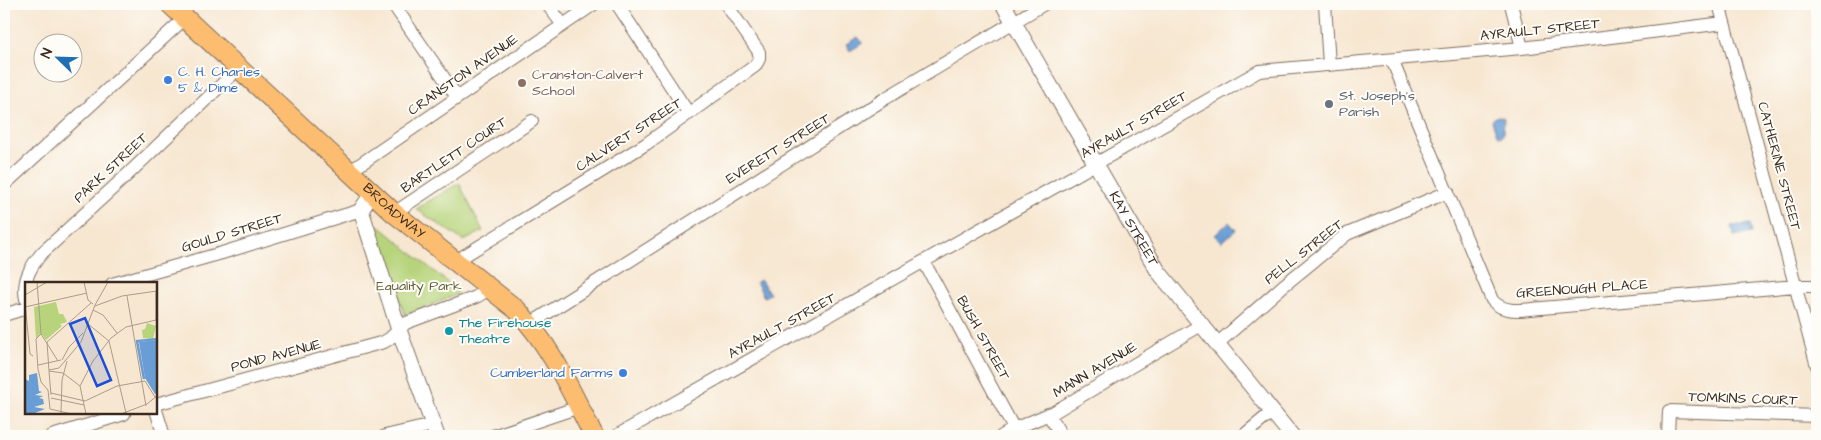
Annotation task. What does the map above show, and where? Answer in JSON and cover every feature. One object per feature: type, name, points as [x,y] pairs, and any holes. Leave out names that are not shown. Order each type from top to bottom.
[{"type":"main road","name":"BROADWAY","points":[[170,4],[372,194],[454,262],[491,288],[530,324],[557,364],[594,436]]},
{"type":"street","points":[[393,4],[458,96]]},
{"type":"street","points":[[548,4],[563,25]]},
{"type":"street","name":"CRANSTON AVENUE","points":[[349,172],[594,4]]},
{"type":"street","points":[[617,4],[689,114]]},
{"type":"street","name":"CALVERT STREET","points":[[454,262],[646,144],[755,66],[759,59],[758,52],[726,4]]},
{"type":"street","name":"KAY STREET","points":[[1003,4],[1158,271],[1292,436]]},
{"type":"street","name":"EVERETT STREET","points":[[530,324],[886,98],[1044,4]]},
{"type":"street","points":[[1325,4],[1329,65]]},
{"type":"street","points":[[1512,4],[1522,48]]},
{"type":"street","name":"CATHERINE STREET","points":[[1719,4],[1817,366]]},
{"type":"street","points":[[4,186],[185,18]]},
{"type":"street","name":"AYRAULT STREET","points":[[616,436],[1259,71],[1522,48],[1724,23]]},
{"type":"street","name":"GREENOUGH PLACE","points":[[1392,60],[1492,300],[1497,306],[1505,310],[1796,286],[1817,286]]},
{"type":"street","name":"PARK STREET","points":[[26,282],[30,267],[42,253],[238,69]]},
{"type":"street","name":"BARTLETT COURT","points":[[394,213],[532,121]]},
{"type":"street","name":"PELL STREET","points":[[1218,344],[1283,286],[1347,234],[1448,192]]},
{"type":"street","points":[[372,194],[361,210],[399,330],[435,430],[385,436]]},
{"type":"street","name":"GOULD STREET","points":[[119,282],[222,253],[361,210]]},
{"type":"street","name":"BUSH STREET","points":[[924,262],[1014,429]]},
{"type":"street","name":"POND AVENUE","points":[[158,403],[384,342],[406,323],[476,297],[491,288]]},
{"type":"street","points":[[4,315],[25,308]]},
{"type":"street","name":"MANN AVENUE","points":[[1002,436],[1048,414],[1202,325]]},
{"type":"street","points":[[493,436],[579,406]]},
{"type":"street","name":"TOMKINS COURT","points":[[1668,436],[1669,411],[1817,416]]},
{"type":"street","points":[[1243,436],[1272,412]]},
{"type":"street","points":[[1048,414],[1062,436]]},
{"type":"street","points":[[52,436],[121,415]]},
{"type":"street","points":[[158,415],[164,436]]},
{"type":"green space","points":[[459,183],[483,231],[464,241],[416,209]]},
{"type":"green space","name":"Equality Park","points":[[378,225],[458,291],[456,295],[405,315],[375,227]]},
{"type":"water","points":[[858,37],[863,43],[850,51],[846,44]]},
{"type":"water","points":[[1495,117],[1504,118],[1503,135],[1500,137],[1497,135],[1492,121]]},
{"type":"water","points":[[1229,222],[1236,230],[1221,242],[1215,235]]},
{"type":"water","points":[[1750,224],[1752,233],[1734,236],[1732,226]]},
{"type":"water","points":[[761,280],[770,294],[764,297],[756,282]]},
{"type":"place","name":"C. H. Charles 5 & Dime","points":[[168,80]]},
{"type":"place","name":"Cranston-Calvert School","points":[[522,83]]},
{"type":"place","name":"St. Joseph's Parish","points":[[1329,104]]},
{"type":"place","name":"The Firehouse Theatre","points":[[449,331]]},
{"type":"place","name":"Cumberland Farms","points":[[623,373]]}]
